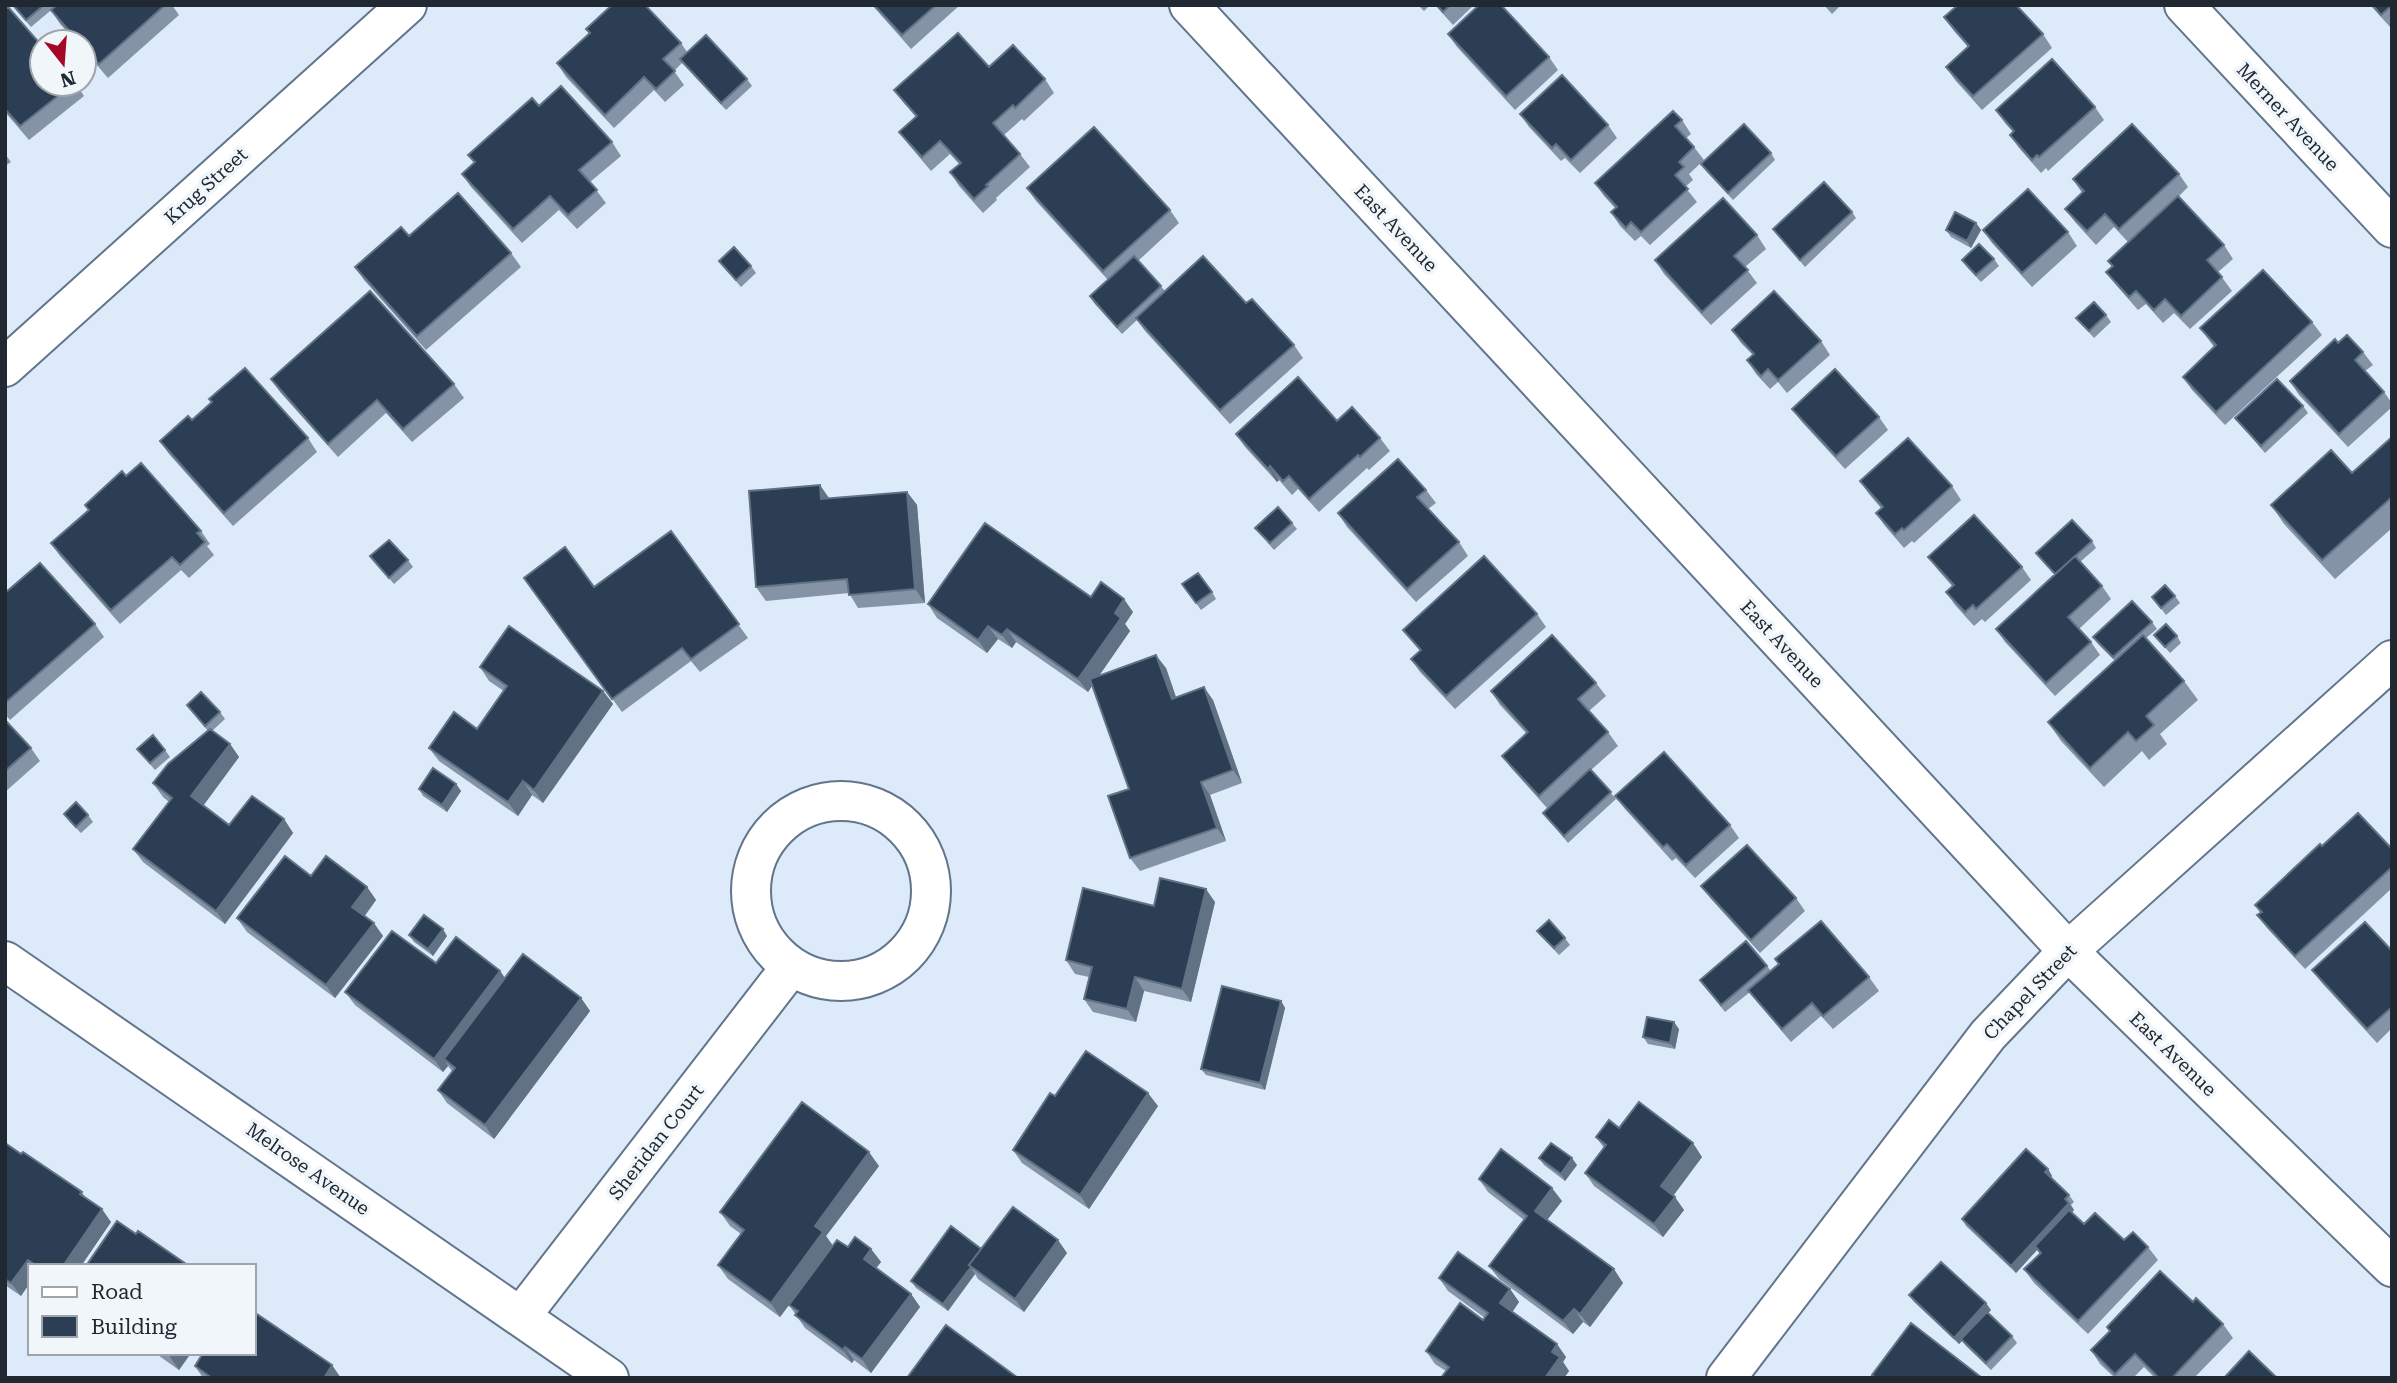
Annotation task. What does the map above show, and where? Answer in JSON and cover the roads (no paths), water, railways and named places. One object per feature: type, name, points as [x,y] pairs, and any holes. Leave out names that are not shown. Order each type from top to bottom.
[{"type":"street","name":"Krug Street","points":[[5,367],[407,5]]},
{"type":"street","name":"East Avenue","points":[[1189,5],[2068,951],[2392,1267]]},
{"type":"street","name":"Merner Avenue","points":[[2184,5],[2392,228]]},
{"type":"street","name":"Chapel Street","points":[[1726,1378],[1981,1042],[2068,951],[2392,660]]},
{"type":"street","points":[[841,800],[877,807],[904,824],[918,841],[930,871],[933,896],[925,927],[903,958],[863,980],[827,982],[790,968],[760,935],[749,893],[758,852],[787,817],[809,805],[841,800]]},
{"type":"street","name":"Melrose Avenue","points":[[5,961],[609,1378]]},
{"type":"street","name":"Sheridan Court","points":[[522,1316],[790,968]]}]
